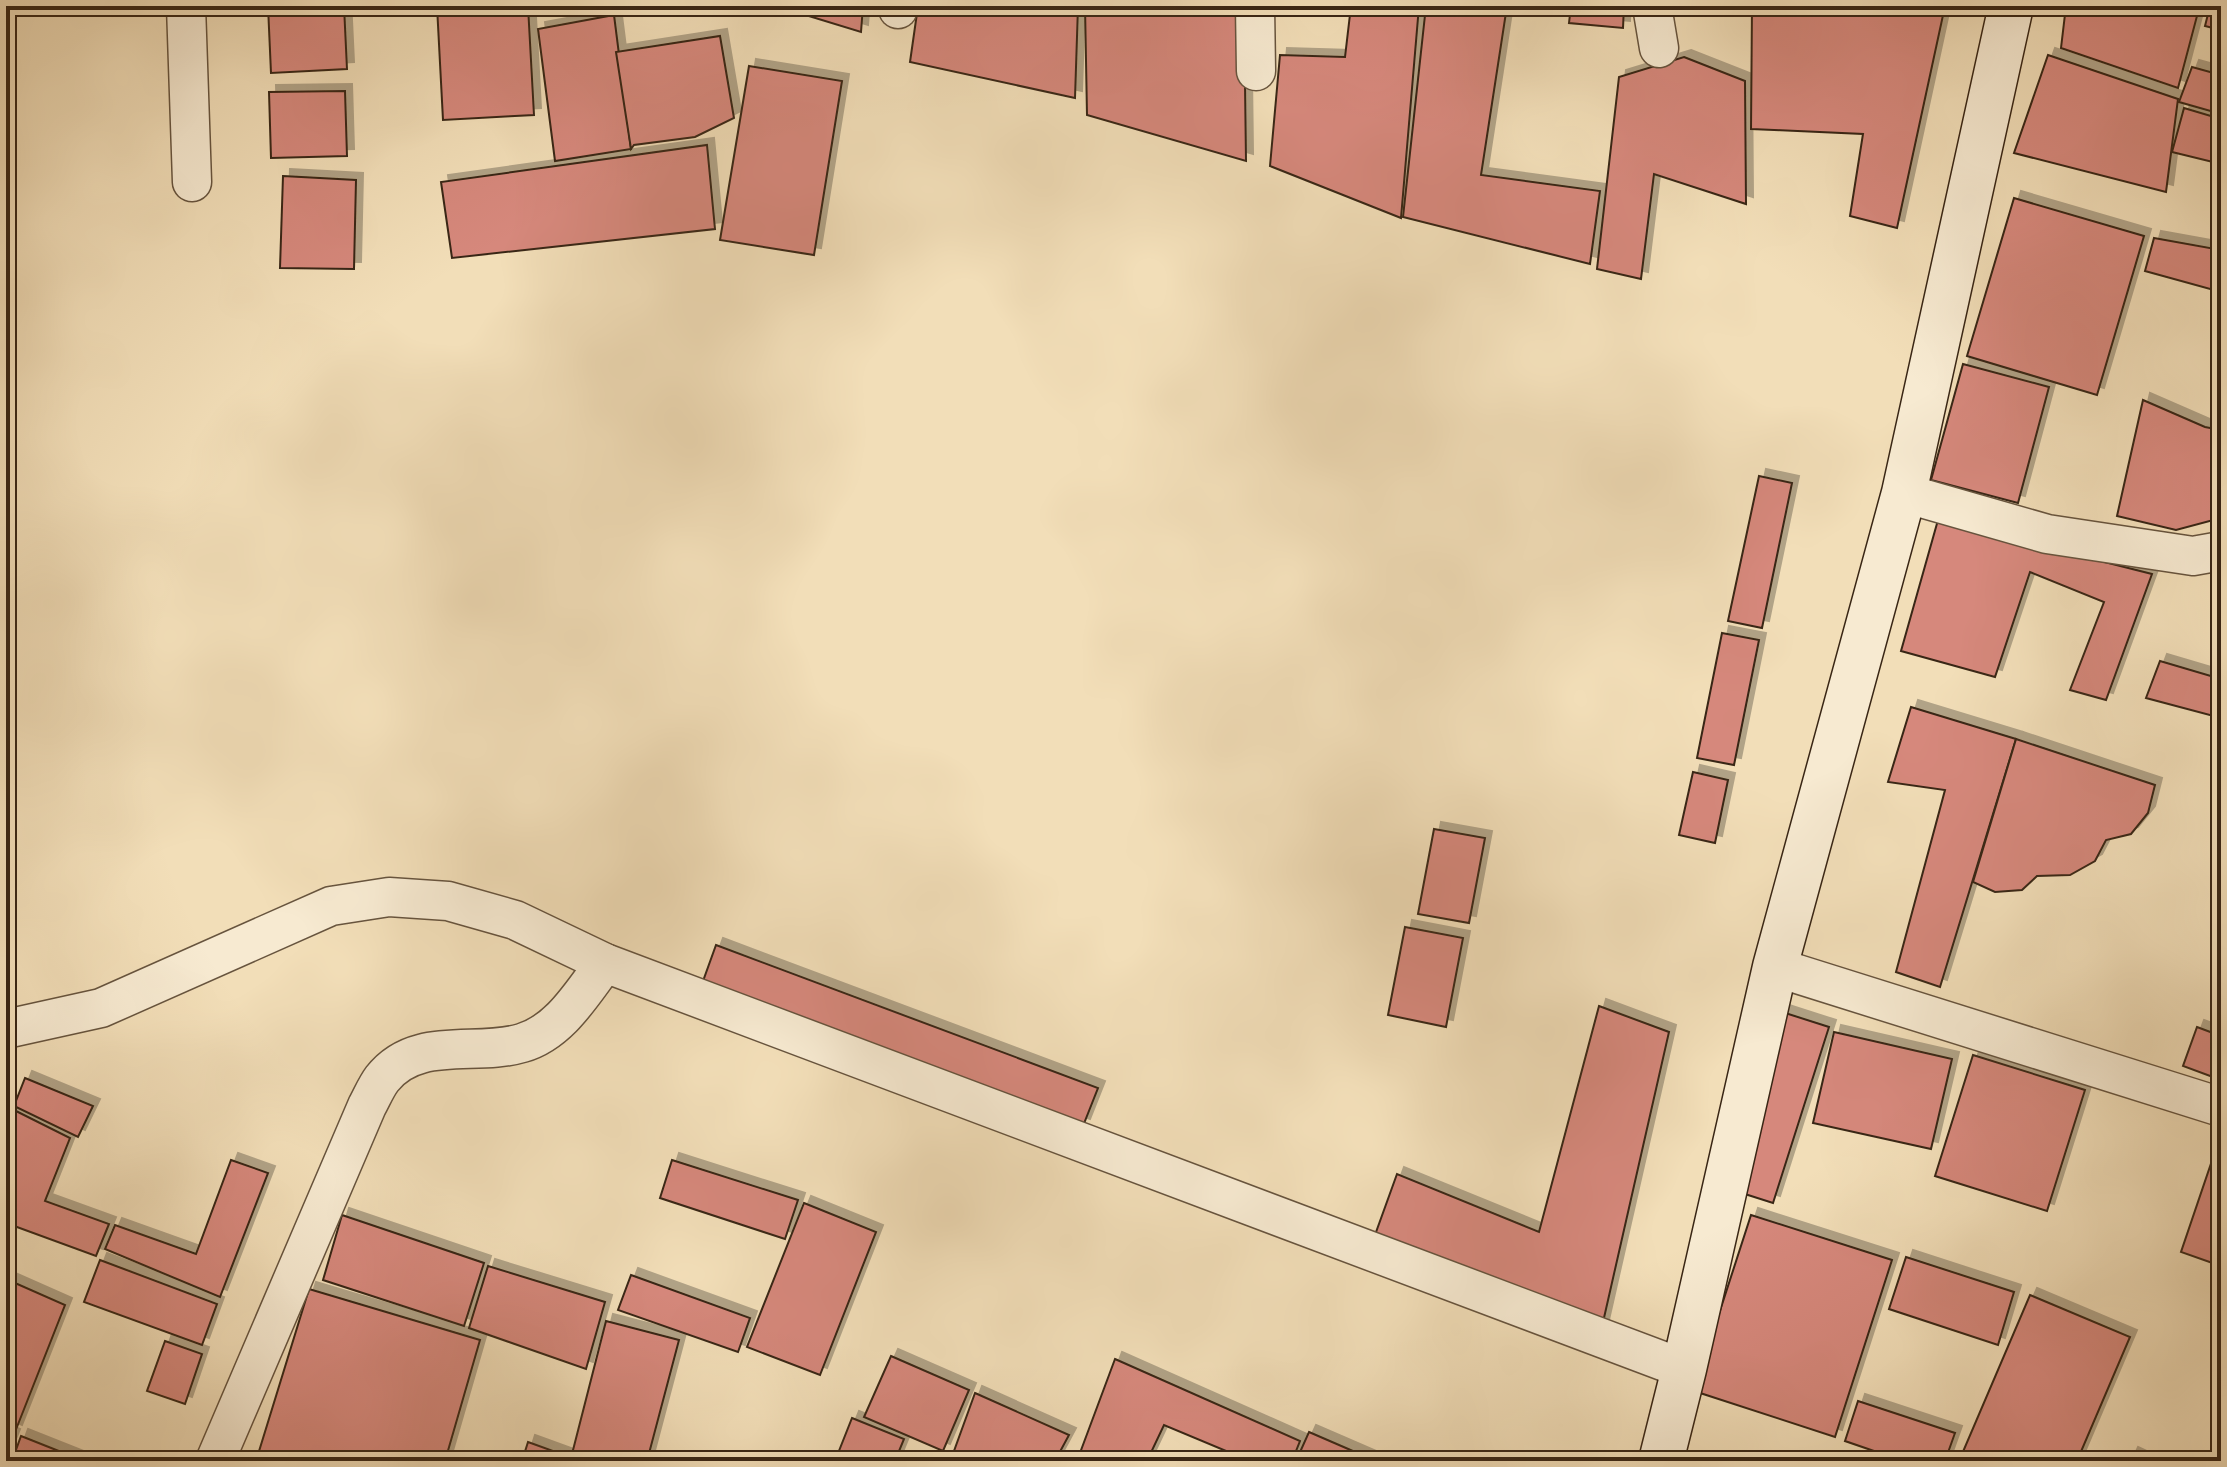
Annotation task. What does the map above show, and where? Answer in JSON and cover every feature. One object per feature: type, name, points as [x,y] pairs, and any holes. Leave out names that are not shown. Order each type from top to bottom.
[{"type":"street","points":[[186,6],[192,182]]},
{"type":"street","points":[[1255,6],[1256,71]]},
{"type":"street","points":[[1652,6],[1659,48]]},
{"type":"street","points":[[1663,1460],[1775,967],[1904,493],[2011,6]]},
{"type":"street","points":[[1904,493],[2047,534],[2193,556],[2221,551]]},
{"type":"street","points":[[8,1035],[101,1008],[331,906],[389,897],[448,901],[515,920],[605,963],[1684,1369]]},
{"type":"street","points":[[215,1461],[367,1106],[383,1078],[410,1056],[443,1049],[485,1049],[523,1043],[556,1025],[605,963]]},
{"type":"street","points":[[1775,967],[2221,1107]]},
{"type":"building","points":[[268,6],[344,6],[347,69],[271,73]]},
{"type":"building","points":[[437,6],[528,6],[534,115],[443,120]]},
{"type":"building","points":[[776,6],[863,6],[861,32]]},
{"type":"building","points":[[918,6],[1078,6],[1075,98],[910,62]]},
{"type":"building","points":[[1085,6],[1244,6],[1246,161],[1087,115]]},
{"type":"building","points":[[1351,6],[1419,6],[1401,218],[1270,166],[1280,55],[1345,57]]},
{"type":"building","points":[[1426,6],[1507,6],[1481,175],[1600,191],[1590,264],[1403,217]]},
{"type":"building","points":[[1571,6],[1624,6],[1623,28],[1569,23]]},
{"type":"building","points":[[1752,6],[1945,6],[1897,228],[1850,216],[1863,134],[1751,129]]},
{"type":"building","points":[[2066,6],[2162,6],[2197,16],[2178,88],[2061,48]]},
{"type":"building","points":[[2210,6],[2221,6],[2221,30],[2205,26]]},
{"type":"building","points":[[614,15],[631,149],[555,161],[538,29]]},
{"type":"building","points":[[720,36],[734,118],[695,137],[634,145],[631,149],[616,52]]},
{"type":"building","points":[[2048,55],[2178,99],[2166,192],[2014,153]]},
{"type":"building","points":[[1684,57],[1745,81],[1746,204],[1654,174],[1641,279],[1597,269],[1619,77]]},
{"type":"building","points":[[749,66],[842,81],[814,255],[720,240]]},
{"type":"building","points":[[2192,67],[2221,75],[2221,114],[2179,102]]},
{"type":"building","points":[[345,91],[347,156],[271,158],[269,92]]},
{"type":"building","points":[[2184,108],[2221,119],[2221,164],[2172,152]]},
{"type":"building","points":[[707,145],[715,229],[452,258],[441,182]]},
{"type":"building","points":[[283,176],[356,180],[354,269],[280,268]]},
{"type":"building","points":[[2014,198],[2144,236],[2097,395],[1967,356]]},
{"type":"building","points":[[2221,209],[2221,236],[2214,234]]},
{"type":"building","points":[[2154,238],[2221,250],[2221,292],[2145,271]]},
{"type":"building","points":[[1963,364],[2049,387],[2018,503],[1931,480]]},
{"type":"building","points":[[2143,400],[2205,427],[2221,430],[2221,518],[2176,530],[2117,516]]},
{"type":"building","points":[[1759,476],[1792,483],[1762,628],[1728,621]]},
{"type":"building","points":[[1938,520],[2152,574],[2106,700],[2070,690],[2104,602],[2030,572],[1995,677],[1901,651]]},
{"type":"building","points":[[1722,633],[1759,640],[1734,765],[1697,758]]},
{"type":"building","points":[[2160,661],[2221,679],[2221,718],[2146,698]]},
{"type":"building","points":[[1911,707],[2016,739],[1940,987],[1896,972],[1945,790],[1888,782]]},
{"type":"building","points":[[2016,739],[2155,785],[2148,813],[2131,834],[2106,840],[2095,861],[2070,875],[2037,876],[2022,890],[1995,892],[1973,882]]},
{"type":"building","points":[[1693,772],[1728,780],[1715,843],[1679,835]]},
{"type":"building","points":[[1434,829],[1485,838],[1469,923],[1418,914]]},
{"type":"building","points":[[1405,927],[1463,938],[1446,1027],[1388,1015]]},
{"type":"building","points":[[716,945],[1098,1088],[1083,1126],[702,984]]},
{"type":"building","points":[[1599,1006],[1669,1032],[1601,1331],[1375,1235],[1397,1174],[1539,1232]]},
{"type":"building","points":[[1779,1011],[1829,1027],[1773,1203],[1723,1187]]},
{"type":"building","points":[[2197,1027],[2221,1036],[2221,1080],[2183,1066]]},
{"type":"building","points":[[1834,1032],[1952,1059],[1931,1149],[1813,1123]]},
{"type":"building","points":[[1973,1055],[2085,1090],[2047,1211],[1935,1176]]},
{"type":"building","points":[[25,1078],[93,1106],[78,1137],[14,1106]]},
{"type":"building","points":[[12,1109],[70,1138],[45,1201],[109,1224],[96,1256],[6,1223],[6,1123]]},
{"type":"building","points":[[2221,1141],[2221,1266],[2181,1252]]},
{"type":"building","points":[[231,1160],[268,1173],[220,1297],[105,1249],[115,1225],[196,1254]]},
{"type":"building","points":[[672,1160],[798,1200],[785,1239],[660,1198]]},
{"type":"building","points":[[804,1203],[876,1232],[820,1375],[747,1347]]},
{"type":"building","points":[[342,1215],[484,1263],[464,1326],[323,1280]]},
{"type":"building","points":[[1751,1215],[1892,1260],[1835,1437],[1694,1391]]},
{"type":"building","points":[[1906,1257],[2014,1292],[1998,1345],[1889,1309]]},
{"type":"building","points":[[100,1260],[217,1304],[202,1345],[84,1302]]},
{"type":"building","points":[[488,1266],[605,1302],[586,1369],[469,1328]]},
{"type":"building","points":[[631,1275],[750,1318],[738,1352],[618,1310]]},
{"type":"building","points":[[6,1279],[65,1305],[15,1432],[6,1428]]},
{"type":"building","points":[[309,1289],[480,1340],[445,1461],[256,1461]]},
{"type":"building","points":[[2030,1295],[2130,1337],[2077,1461],[1959,1461]]},
{"type":"building","points":[[606,1321],[679,1340],[647,1461],[598,1461],[572,1454]]},
{"type":"building","points":[[165,1341],[202,1354],[185,1404],[147,1391]]},
{"type":"building","points":[[891,1356],[969,1390],[943,1451],[864,1417]]},
{"type":"building","points":[[1115,1359],[1300,1441],[1292,1461],[1250,1461],[1164,1425],[1147,1461],[1077,1461]]},
{"type":"building","points":[[975,1393],[1069,1435],[1055,1461],[973,1461],[954,1451]]},
{"type":"building","points":[[1858,1401],[1955,1433],[1945,1461],[1903,1461],[1845,1441]]},
{"type":"building","points":[[852,1418],[904,1439],[895,1461],[835,1461]]},
{"type":"building","points":[[1309,1432],[1376,1461],[1296,1461]]},
{"type":"building","points":[[6,1433],[13,1436],[6,1453]]},
{"type":"building","points":[[21,1436],[84,1461],[12,1461]]},
{"type":"building","points":[[528,1442],[567,1456],[565,1461],[522,1461]]},
{"type":"building","points":[[2131,1454],[2146,1461],[2128,1461]]}]
